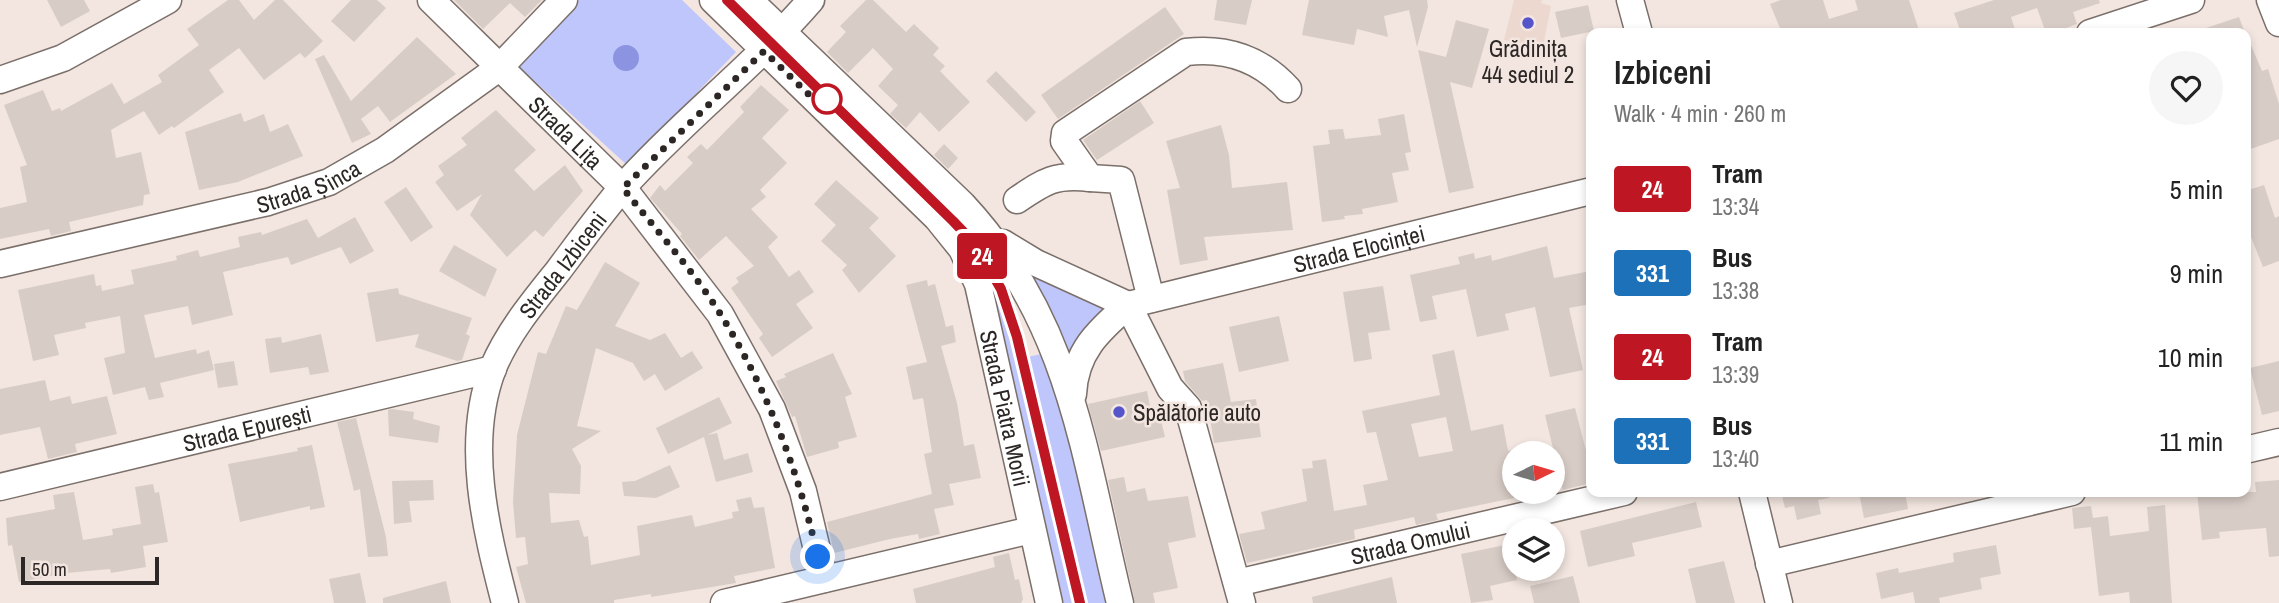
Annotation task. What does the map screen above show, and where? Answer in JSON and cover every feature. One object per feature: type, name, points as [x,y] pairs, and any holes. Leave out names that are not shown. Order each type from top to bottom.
[{"type":"street","points":[[0,80],[63,58],[168,0]]},
{"type":"street","name":"Strada Lița","points":[[431,0],[623,188],[720,314],[772,408],[803,491],[824,579]]},
{"type":"street","name":"Strada Șinca","points":[[0,264],[268,202],[329,182],[385,150],[500,67],[564,0]]},
{"type":"street","points":[[713,0],[773,42],[992,237],[1036,263],[1139,302]]},
{"type":"street","points":[[749,0],[773,42]]},
{"type":"street","name":"Strada Izbiceni","points":[[505,603],[481,489],[483,411],[493,369],[516,325],[623,188],[773,42],[811,0]]},
{"type":"street","points":[[1630,0],[1638,28]]},
{"type":"street","points":[[2105,28],[2191,0]]},
{"type":"street","points":[[2270,0],[2279,23]]},
{"type":"street","name":"Strada Piatra Morii","points":[[773,42],[937,218],[962,249],[983,301],[1049,603]]},
{"type":"street","points":[[1090,178],[1064,141],[1065,133],[1186,52],[1207,49],[1234,53],[1274,74],[1288,89]]},
{"type":"street","points":[[1017,200],[1046,180],[1066,175],[1121,180],[1139,302],[1170,388],[1188,408],[1240,593]]},
{"type":"street","name":"Strada Elocinței","points":[[1139,302],[1586,192]]},
{"type":"street","points":[[962,249],[992,237]]},
{"type":"street","points":[[992,237],[1040,313],[1072,404],[1119,603]]},
{"type":"street","points":[[1072,404],[1073,379],[1086,345],[1139,302]]},
{"type":"street","name":"Strada Epurești","points":[[0,486],[493,369]]},
{"type":"street","points":[[2251,449],[2279,442]]},
{"type":"street","name":"Strada Omului","points":[[1240,593],[1605,497]]},
{"type":"street","points":[[1753,497],[1779,603]]},
{"type":"street","points":[[1769,564],[2051,497]]},
{"type":"street","points":[[724,603],[1031,530]]},
{"type":"shaded area","points":[[579,0],[682,0],[736,52],[627,165],[519,67]]},
{"type":"shaded area","name":"Grădinița 44 sediul 2","points":[[1514,0],[1542,0],[1541,3],[1551,6],[1543,47],[1504,40]]},
{"type":"shaded area","points":[[626,45],[635,49],[639,58],[635,67],[626,71],[617,67],[613,58],[617,49]]},
{"type":"shaded area","points":[[1022,268],[1106,307],[1067,371]]},
{"type":"shaded area","points":[[991,293],[1001,294],[1017,359],[1042,354],[1057,387],[1109,603],[1056,603]]},
{"type":"building","points":[[47,0],[84,0],[90,11],[61,27]]},
{"type":"building","points":[[228,0],[239,0],[254,20],[275,0],[283,0],[323,41],[305,58],[300,53],[264,80],[239,48],[209,70],[224,92],[174,128],[172,126],[159,135],[144,111],[111,130],[116,158],[141,152],[150,194],[144,195],[143,205],[69,222],[71,231],[51,236],[49,229],[0,239],[0,208],[27,202],[20,167],[27,165],[4,105],[43,90],[52,111],[60,108],[61,111],[112,83],[124,104],[162,82],[158,75],[199,45],[187,29]]},
{"type":"building","points":[[351,0],[377,0],[386,8],[354,42],[331,21]]},
{"type":"building","points":[[454,0],[542,0],[525,17],[510,3],[483,29]]},
{"type":"building","points":[[866,0],[873,0],[906,32],[914,24],[939,48],[933,55],[945,66],[940,71],[970,102],[939,132],[920,112],[906,128],[890,114],[898,105],[878,86],[893,69],[873,48],[848,73],[827,52],[846,32],[840,26]]},
{"type":"building","points":[[1217,0],[1252,0],[1246,25],[1214,20]]},
{"type":"building","points":[[1309,0],[1427,0],[1428,7],[1417,47],[1409,10],[1384,16],[1388,37],[1357,29],[1354,45],[1302,35]]},
{"type":"building","points":[[1781,0],[1823,0],[1829,19],[1858,10],[1855,0],[1909,0],[1918,28],[1780,28],[1770,4]]},
{"type":"building","points":[[1994,0],[2099,0],[2100,3],[2073,12],[2077,24],[2066,28],[2044,28],[2037,8],[2011,17],[2014,28],[1959,28],[1954,13]]},
{"type":"building","points":[[1588,5],[1593,28],[1586,28],[1586,33],[1561,38],[1555,12]]},
{"type":"building","points":[[1165,7],[1184,34],[1058,119],[1041,95]]},
{"type":"building","points":[[2239,17],[2243,28],[2206,28]]},
{"type":"building","points":[[1456,20],[1489,29],[1472,88],[1450,82],[1474,188],[1449,193],[1418,50],[1446,57]]},
{"type":"building","points":[[417,37],[456,74],[390,122],[378,106],[361,119],[371,134],[352,143],[315,59],[324,55],[351,101]]},
{"type":"building","points":[[2251,45],[2262,71],[2268,69],[2279,104],[2279,139],[2251,149]]},
{"type":"building","points":[[996,71],[1036,112],[1026,122],[986,81]]},
{"type":"building","points":[[761,85],[789,110],[762,138],[787,163],[760,190],[766,197],[751,209],[778,237],[768,247],[789,277],[799,270],[814,292],[796,304],[813,328],[772,357],[759,338],[763,334],[731,288],[739,282],[736,278],[754,266],[726,236],[699,260],[680,236],[682,234],[650,198],[660,185],[665,191],[693,163],[687,157],[701,144],[707,150],[744,112],[740,107]]},
{"type":"building","points":[[1140,101],[1154,123],[1097,160],[1083,140]]},
{"type":"building","points":[[496,110],[536,150],[514,170],[534,191],[565,165],[583,191],[543,237],[535,230],[507,257],[470,215],[482,194],[457,211],[435,182],[444,175],[438,166],[467,145],[461,138]]},
{"type":"building","points":[[241,113],[244,122],[264,114],[270,132],[288,124],[303,156],[238,182],[199,190],[185,132]]},
{"type":"building","points":[[1404,114],[1411,152],[1405,153],[1409,170],[1392,173],[1398,202],[1362,209],[1363,214],[1344,216],[1345,219],[1322,222],[1313,146],[1330,144],[1328,130],[1343,129],[1345,139],[1381,135],[1378,119]]},
{"type":"building","points":[[1221,125],[1229,155],[1232,188],[1287,182],[1293,230],[1204,237],[1208,260],[1180,265],[1167,190],[1180,188],[1166,141]]},
{"type":"building","points":[[944,144],[958,158],[948,169],[934,155]]},
{"type":"building","points":[[836,180],[879,218],[869,228],[896,256],[859,293],[842,270],[847,265],[821,241],[836,225],[814,204]]},
{"type":"building","points":[[2264,185],[2275,218],[2279,216],[2279,261],[2263,267],[2251,237],[2251,189]]},
{"type":"building","points":[[406,187],[433,227],[411,242],[384,202]]},
{"type":"building","points":[[355,217],[374,251],[350,264],[341,247],[291,265],[288,257],[223,272],[233,315],[192,325],[188,306],[144,315],[155,358],[196,349],[197,354],[209,350],[214,370],[160,383],[164,397],[149,400],[145,387],[113,395],[104,358],[125,353],[120,316],[85,323],[86,328],[54,335],[59,355],[33,361],[18,290],[94,274],[96,286],[101,285],[102,291],[134,284],[131,270],[177,260],[176,256],[198,250],[200,257],[240,247],[238,237],[261,232],[262,235],[307,219],[318,238]]},
{"type":"building","points":[[454,245],[497,269],[485,297],[439,271]]},
{"type":"building","points":[[1547,246],[1554,278],[1586,272],[1586,305],[1569,308],[1583,370],[1550,377],[1535,307],[1505,314],[1509,330],[1477,337],[1466,289],[1432,296],[1437,319],[1420,322],[1410,275],[1460,264],[1458,257],[1474,253],[1475,259],[1491,255],[1492,261]]},
{"type":"building","points":[[605,262],[640,283],[615,326],[650,340],[665,333],[681,358],[692,351],[703,368],[665,391],[655,374],[644,381],[633,363],[596,348],[577,426],[601,431],[572,449],[581,466],[580,494],[549,493],[551,523],[579,520],[584,537],[588,536],[591,565],[640,555],[637,526],[692,515],[695,527],[733,518],[732,512],[739,511],[736,500],[751,497],[754,508],[764,507],[775,568],[734,576],[736,583],[651,597],[651,594],[614,600],[614,603],[526,603],[516,567],[528,564],[525,537],[516,538],[513,502],[517,435],[538,352],[546,354],[566,306],[577,310]]},
{"type":"building","points":[[927,280],[928,286],[935,284],[946,327],[953,325],[956,342],[941,346],[957,403],[964,446],[974,444],[981,478],[949,484],[954,505],[934,509],[940,534],[919,539],[918,534],[890,539],[834,553],[827,522],[932,494],[924,454],[932,452],[923,398],[913,400],[906,367],[927,362],[906,285]]},
{"type":"building","points":[[1383,286],[1390,330],[1368,333],[1372,359],[1354,362],[1343,292]]},
{"type":"building","points":[[398,288],[399,294],[472,318],[466,334],[470,336],[462,360],[457,361],[415,347],[419,334],[376,342],[367,293]]},
{"type":"building","points":[[1279,316],[1289,361],[1239,372],[1229,327]]},
{"type":"building","points":[[321,334],[329,372],[310,375],[308,367],[270,373],[265,339],[281,337],[282,343]]},
{"type":"building","points":[[1454,350],[1471,431],[1503,424],[1506,441],[1502,441],[1502,500],[1436,514],[1438,520],[1416,525],[1414,517],[1354,530],[1355,539],[1247,563],[1239,534],[1265,529],[1261,512],[1307,501],[1302,469],[1313,468],[1312,461],[1326,459],[1334,511],[1367,505],[1363,485],[1388,480],[1376,432],[1367,433],[1362,411],[1440,395],[1432,355]],"holes":[[[1446,417],[1453,451],[1419,457],[1411,424]]]},
{"type":"building","points":[[833,353],[852,394],[845,397],[857,437],[838,442],[839,448],[807,457],[795,416],[792,417],[776,381],[786,377],[784,374]]},
{"type":"building","points":[[234,361],[238,385],[218,388],[214,364]]},
{"type":"building","points":[[2279,361],[2279,411],[2262,415],[2251,368]]},
{"type":"building","points":[[1223,363],[1231,402],[1256,399],[1261,437],[1214,443],[1207,400],[1202,401],[1185,381],[1183,371]]},
{"type":"building","points":[[45,380],[50,401],[70,396],[72,404],[107,396],[117,434],[75,444],[77,452],[48,459],[40,427],[0,435],[0,389]]},
{"type":"building","points":[[1147,391],[1153,422],[1161,420],[1165,437],[1101,451],[1088,404]]},
{"type":"building","points":[[719,397],[732,423],[707,435],[717,433],[724,460],[748,453],[753,472],[716,482],[704,437],[668,454],[656,428]]},
{"type":"building","points":[[1575,408],[1586,451],[1586,484],[1565,490],[1565,441],[1551,441],[1545,415]]},
{"type":"building","points":[[388,410],[414,412],[413,419],[440,426],[438,443],[389,436]]},
{"type":"building","points":[[356,418],[386,537],[388,556],[368,557],[360,489],[354,491],[337,422]]},
{"type":"building","points":[[312,445],[325,507],[310,510],[310,506],[240,522],[228,464],[298,451],[297,448]]},
{"type":"building","points":[[670,465],[680,487],[656,498],[624,496],[622,482],[635,481]]},
{"type":"building","points":[[1124,477],[1127,492],[1145,488],[1148,501],[1188,496],[1196,537],[1168,543],[1178,588],[1153,593],[1155,603],[1135,603],[1108,480]]},
{"type":"building","points":[[433,480],[434,500],[409,501],[412,522],[394,524],[392,481]]},
{"type":"building","points":[[2279,480],[2279,556],[2269,557],[2266,528],[2219,532],[2220,538],[2202,540],[2198,497],[2251,497],[2251,492],[2256,492],[2255,482]]},
{"type":"building","points":[[153,484],[155,493],[159,492],[168,542],[143,546],[146,567],[111,573],[110,569],[66,573],[19,582],[12,545],[8,546],[6,518],[55,509],[53,495],[74,492],[83,540],[113,535],[112,529],[141,524],[135,487]]},
{"type":"building","points":[[1782,497],[1829,497],[1818,500],[1821,514],[1797,520],[1794,506],[1785,508]]},
{"type":"building","points":[[1860,497],[1906,497],[1908,509],[1864,518]]},
{"type":"building","points":[[1696,502],[1702,527],[1632,543],[1635,556],[1588,567],[1580,531]]},
{"type":"building","points":[[2165,505],[2172,603],[2130,603],[2129,592],[2099,596],[2091,527],[2074,529],[2072,508],[2091,506],[2093,518],[2108,516],[2110,536],[2149,531],[2147,507]]},
{"type":"building","points":[[1996,545],[2001,574],[1980,578],[1982,589],[1939,598],[1940,603],[1915,603],[1913,592],[1881,599],[1876,573],[1898,568],[1899,573],[1954,562],[1953,553]]},
{"type":"building","points":[[1502,546],[1502,581],[1512,581],[1490,586],[1493,600],[1471,603],[1461,554]]},
{"type":"building","points":[[1009,553],[1015,580],[1019,579],[1023,599],[1021,603],[916,603],[913,589],[995,567],[993,557]]},
{"type":"building","points":[[1724,561],[1735,603],[1696,603],[1688,569]]},
{"type":"building","points":[[360,573],[366,603],[334,603],[329,579]]},
{"type":"building","points":[[1573,576],[1580,603],[1534,603],[1530,586],[1565,581],[1565,578]]},
{"type":"building","points":[[1392,577],[1397,603],[1313,603],[1312,597]]},
{"type":"building","points":[[446,581],[451,603],[383,603],[383,598]]},
{"type":"tram line","name":"24","points":[[727,0],[975,244],[1001,289],[1017,337],[1080,603]]},
{"type":"place","name":"Grădinița 44 sediul 2","points":[[1528,23]]},
{"type":"place","name":"Spălătorie auto","points":[[1119,412]]},
{"type":"route","points":[[818,557],[803,491],[772,408],[720,314],[623,188],[764,51],[825,110],[827,99]]}]
